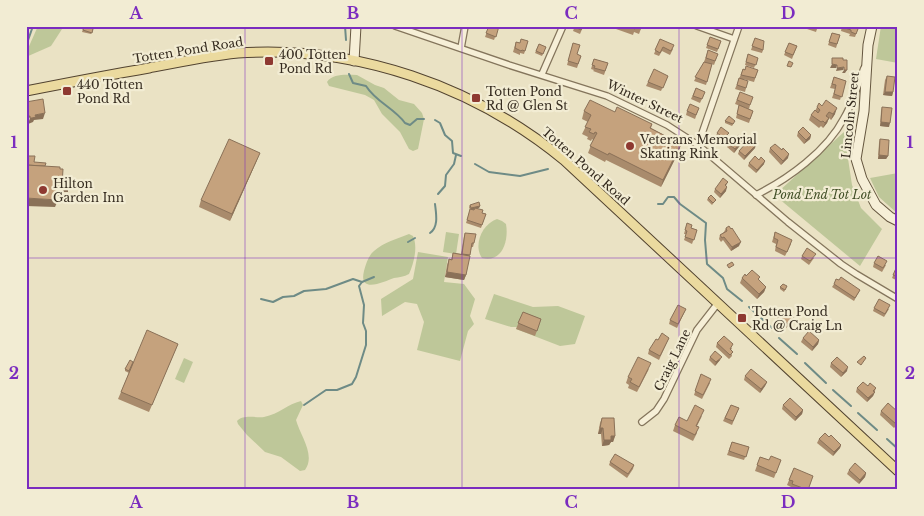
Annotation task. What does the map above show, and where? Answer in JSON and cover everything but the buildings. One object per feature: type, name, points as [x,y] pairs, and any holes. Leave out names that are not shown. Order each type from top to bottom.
[{"type":"main road","name":"Totten Pond Road","points":[[26,91],[228,54],[289,53],[354,61],[402,73],[447,88],[492,111],[555,152],[898,471]]},
{"type":"street","points":[[354,61],[356,26]]},
{"type":"street","name":"Winter Street","points":[[395,26],[607,96],[676,129],[698,145],[841,264],[898,299]]},
{"type":"street","points":[[461,48],[465,26]]},
{"type":"street","points":[[542,74],[563,26]]},
{"type":"street","points":[[697,26],[734,38]]},
{"type":"street","points":[[698,145],[738,26]]},
{"type":"street","name":"Lincoln Street","points":[[872,26],[864,112],[856,159],[862,179],[876,205],[898,221]]},
{"type":"street","points":[[756,195],[791,174],[830,138],[844,119],[868,57]]},
{"type":"street","name":"Craig Lane","points":[[642,422],[656,411],[664,399],[697,330],[718,303]]},
{"type":"green space","points":[[38,26],[64,26],[51,46],[26,57],[26,53]]},
{"type":"green space","points":[[881,26],[898,26],[898,63],[876,59]]},
{"type":"green space","points":[[357,75],[384,88],[399,100],[414,104],[422,113],[424,119],[418,149],[413,151],[409,149],[400,132],[382,114],[374,100],[365,95],[329,86],[327,82],[336,76]]},
{"type":"green space","name":"Pond End Tot Lot","points":[[844,132],[852,185],[861,208],[882,229],[860,266],[778,198],[778,192]]},
{"type":"green space","points":[[898,173],[898,214],[879,197],[870,178]]},
{"type":"green space","points":[[497,219],[506,224],[505,244],[495,257],[489,259],[482,258],[478,247],[480,236],[487,225]]},
{"type":"green space","points":[[446,232],[459,234],[456,254],[443,252]]},
{"type":"green space","points":[[409,234],[413,236],[415,250],[409,274],[373,285],[365,283],[363,278],[364,271],[372,253],[386,243]]},
{"type":"green space","points":[[418,252],[448,257],[444,282],[464,284],[475,299],[470,316],[474,324],[468,331],[460,361],[417,350],[424,322],[417,304],[405,302],[382,316],[381,299],[413,279]]},
{"type":"green space","points":[[494,294],[533,307],[558,306],[585,316],[575,344],[560,346],[516,329],[517,327],[485,319]]},
{"type":"green space","points":[[184,358],[193,362],[184,383],[175,379]]},
{"type":"green space","points":[[301,401],[303,405],[296,420],[309,458],[305,470],[300,471],[281,457],[265,452],[247,435],[237,421],[246,417],[269,416]]},
{"type":"waterway","points":[[26,46],[33,26]]},
{"type":"waterway","points":[[345,26],[346,40]]},
{"type":"waterway","points":[[349,74],[353,83],[366,86],[370,92],[396,113],[405,123],[410,125],[417,119],[424,119]]},
{"type":"waterway","points":[[435,120],[440,123],[445,135],[452,141],[453,153],[461,156]]},
{"type":"waterway","points":[[438,194],[445,186],[446,175],[454,164],[456,155]]},
{"type":"waterway","points":[[475,164],[489,172],[520,176],[548,169]]},
{"type":"waterway","points":[[658,204],[663,204],[668,197],[674,197],[680,204],[706,223],[707,264],[723,278],[727,289],[742,301]]},
{"type":"waterway","points":[[430,233],[436,224],[435,204]]},
{"type":"waterway","points":[[408,242],[415,238]]},
{"type":"waterway","points":[[304,405],[326,390],[337,390],[352,384],[356,377],[366,345],[366,331],[363,323],[364,305],[359,286],[362,282],[374,277]]},
{"type":"waterway","points":[[261,299],[273,302],[304,291],[326,289],[353,279],[362,282]]},
{"type":"waterway","points":[[749,307],[772,328]]},
{"type":"waterway","points":[[779,338],[797,354]]},
{"type":"waterway","points":[[805,363],[826,383]]},
{"type":"waterway","points":[[833,390],[851,406]]},
{"type":"waterway","points":[[858,413],[877,430]]},
{"type":"waterway","points":[[887,439],[898,449]]},
{"type":"place","name":"400 Totten Pond Rd","points":[[269,61]]},
{"type":"place","name":"440 Totten Pond Rd","points":[[67,91]]},
{"type":"place","name":"Totten Pond Rd @ Glen St","points":[[476,98]]},
{"type":"place","name":"Veterans Memorial Skating Rink","points":[[630,146]]},
{"type":"place","name":"Hilton Garden Inn","points":[[43,190]]},
{"type":"place","name":"Totten Pond Rd @ Craig Ln","points":[[742,318]]}]
